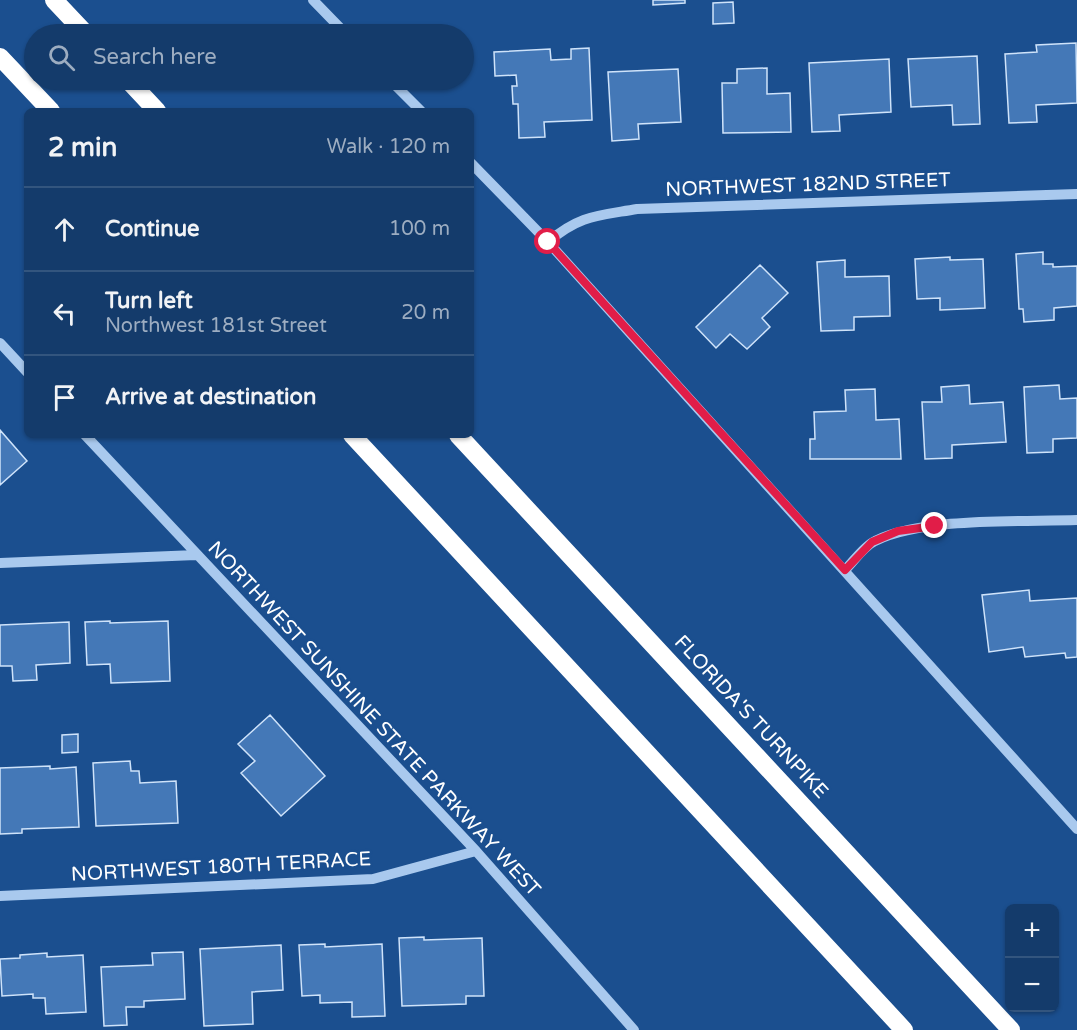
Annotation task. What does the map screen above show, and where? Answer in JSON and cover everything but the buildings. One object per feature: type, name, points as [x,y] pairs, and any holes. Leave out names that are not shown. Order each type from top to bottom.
[{"type":"highway","points":[[54,0],[77,24]]},
{"type":"highway","points":[[0,57],[24,82]]},
{"type":"highway","points":[[31,90],[48,108]]},
{"type":"highway","points":[[137,90],[154,108]]},
{"type":"highway","points":[[355,438],[904,1030]]},
{"type":"highway","name":"FLORIDA'S TURNPIKE","points":[[461,438],[1011,1030]]},
{"type":"street","points":[[313,0],[336,24]]},
{"type":"street","points":[[400,90],[418,108]]},
{"type":"street","points":[[474,166],[548,242],[1077,829]]},
{"type":"street","name":"NORTHWEST 182ND STREET","points":[[548,242],[567,226],[582,218],[637,209],[1077,194]]},
{"type":"street","points":[[0,343],[24,369]]},
{"type":"street","name":"NORTHWEST SUNSHINE STATE PARKWAY WEST","points":[[88,438],[476,852],[634,1030]]},
{"type":"street","points":[[845,570],[872,542],[898,531],[935,526],[1077,520]]},
{"type":"street","points":[[0,563],[196,555]]},
{"type":"street","name":"NORTHWEST 180TH TERRACE","points":[[0,896],[373,879],[476,852]]},
{"type":"route","points":[[548,242],[845,570],[872,542],[898,531],[935,526]]}]
